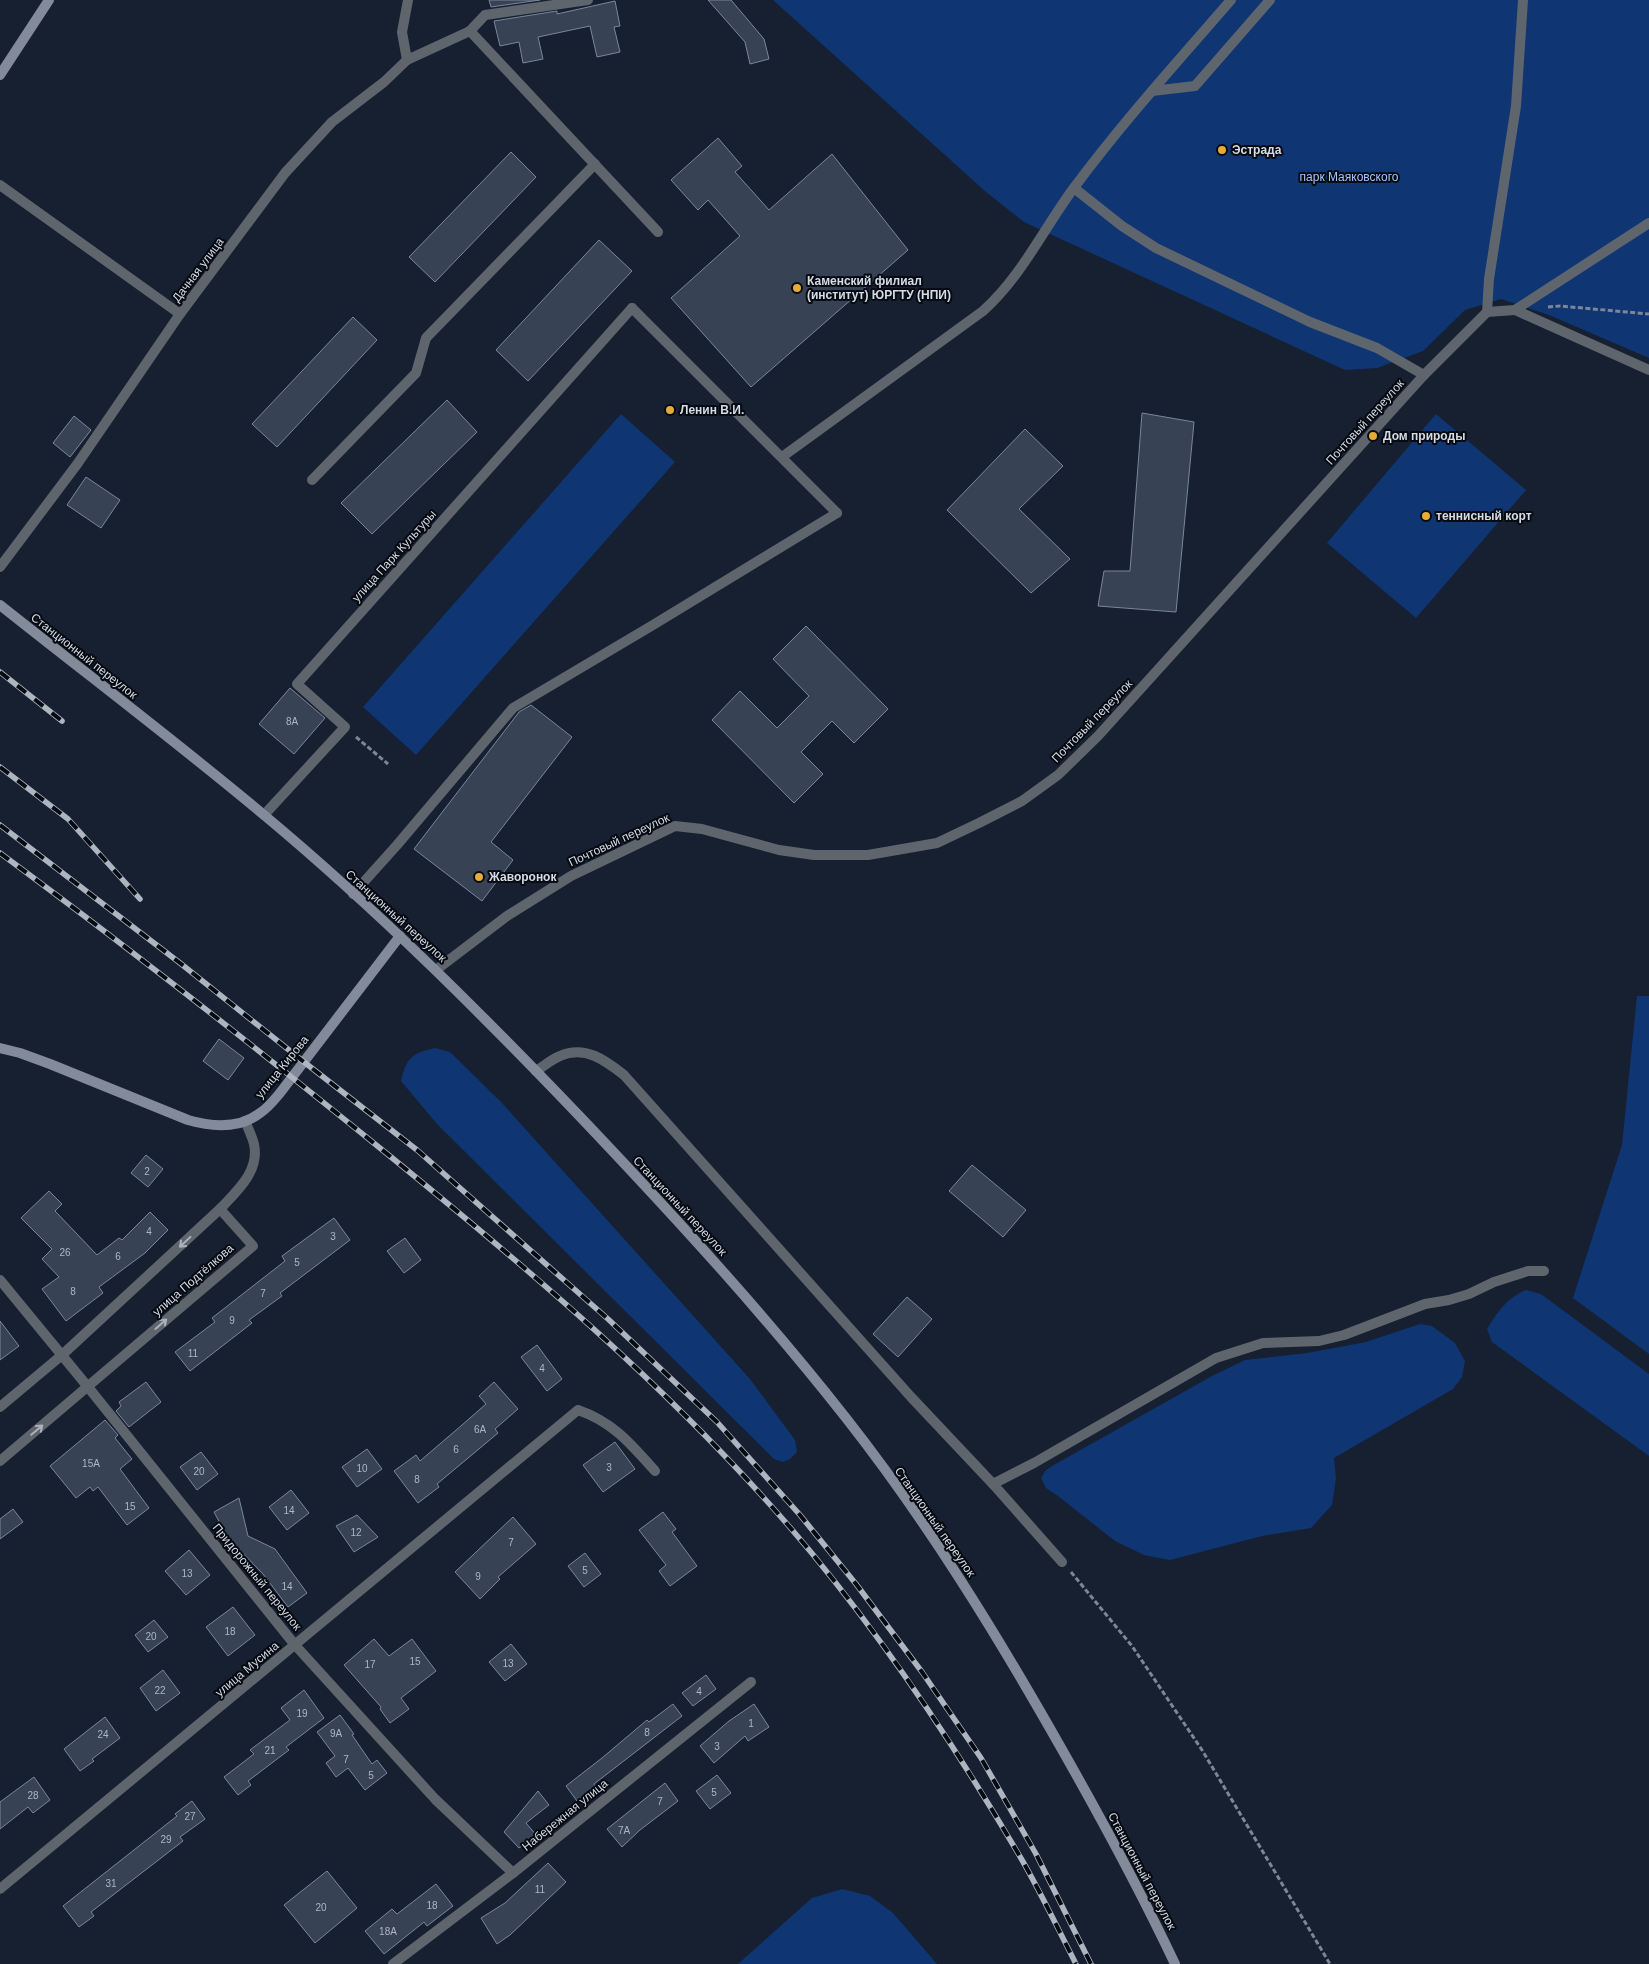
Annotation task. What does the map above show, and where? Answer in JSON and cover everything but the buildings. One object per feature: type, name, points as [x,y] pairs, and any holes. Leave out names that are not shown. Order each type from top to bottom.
[{"type":"main road","points":[[0,75],[49,0]]},
{"type":"main road","name":"Станционный переулок","points":[[0,606],[264,815],[400,936],[536,1071],[688,1231],[848,1420],[954,1570],[1016,1669],[1136,1884],[1175,1964]]},
{"type":"main road","name":"улица Кирова","points":[[0,1048],[43,1061],[188,1120],[209,1126],[245,1121],[261,1113],[280,1093],[400,936]]},
{"type":"street","points":[[407,60],[402,32],[408,0]]},
{"type":"street","name":"Дачная улица","points":[[0,567],[78,463],[180,314],[285,173],[332,122],[384,82],[407,60],[470,31],[484,15],[588,0]]},
{"type":"street","points":[[353,894],[513,708],[837,513],[782,457],[975,317],[994,301],[1009,284],[1074,188],[1124,123],[1231,0]]},
{"type":"street","points":[[1152,91],[1195,86],[1270,0]]},
{"type":"street","points":[[1523,0],[1516,106],[1489,279],[1487,312],[1515,310],[1649,370]]},
{"type":"street","points":[[470,31],[658,232]]},
{"type":"street","points":[[312,480],[416,373],[426,338],[595,164]]},
{"type":"street","points":[[0,185],[180,314]]},
{"type":"street","points":[[1074,188],[1122,226],[1156,248],[1310,322],[1378,348],[1424,375]]},
{"type":"street","points":[[1515,310],[1649,223]]},
{"type":"street","name":"улица Парк Культуры","points":[[345,727],[297,684],[632,308],[782,457]]},
{"type":"street","name":"Почтовый переулок","points":[[436,970],[507,916],[571,876],[675,826],[702,829],[779,850],[814,855],[868,855],[937,843],[980,824],[1022,801],[1058,774],[1098,736],[1424,375],[1487,312]]},
{"type":"street","points":[[264,815],[345,727]]},
{"type":"street","points":[[536,1071],[560,1056],[585,1052],[597,1056],[624,1075],[910,1397],[993,1484],[1062,1562]]},
{"type":"street","points":[[0,1407],[62,1355],[220,1209],[250,1174],[255,1159],[254,1144],[245,1121]]},
{"type":"street","name":"улица Подтёлкова","points":[[0,1461],[253,1246],[220,1209]]},
{"type":"street","points":[[993,1484],[1060,1448],[1216,1358],[1263,1343],[1319,1341],[1344,1335],[1425,1304],[1469,1294],[1494,1282],[1528,1271],[1544,1271]]},
{"type":"street","name":"Придорожный переулок","points":[[0,1280],[295,1645],[435,1799],[513,1873]]},
{"type":"street","name":"улица Мусина","points":[[0,1889],[578,1410],[595,1416],[619,1431],[655,1470]]},
{"type":"street","name":"Набережная улица","points":[[392,1964],[513,1873],[751,1682]]},
{"type":"path","points":[[1542,308],[1560,306],[1649,314]]},
{"type":"path","points":[[345,727],[388,764]]},
{"type":"path","points":[[1062,1562],[1132,1646],[1202,1750],[1330,1964]]},
{"type":"green space","name":"парк Маяковского","points":[[773,0],[1649,0],[1649,358],[1549,315],[1501,299],[1465,310],[1423,351],[1377,368],[1345,370],[1024,222],[986,192]]},
{"type":"green space","points":[[621,414],[675,462],[416,755],[363,707]]},
{"type":"green space","name":"теннисный корт","points":[[1436,414],[1526,490],[1416,618],[1327,543]]},
{"type":"green space","points":[[1637,996],[1649,996],[1649,1354],[1573,1298],[1622,1145]]},
{"type":"green space","points":[[435,1048],[450,1052],[501,1102],[750,1379],[795,1440],[797,1452],[790,1459],[783,1462],[774,1459],[437,1124],[401,1081],[405,1067],[411,1058],[421,1052]]},
{"type":"green space","points":[[1526,1290],[1541,1294],[1649,1374],[1649,1456],[1492,1342],[1487,1329],[1508,1301]]},
{"type":"green space","points":[[1420,1324],[1432,1326],[1455,1343],[1465,1361],[1462,1377],[1453,1389],[1334,1458],[1336,1478],[1332,1505],[1311,1528],[1262,1536],[1170,1560],[1144,1555],[1115,1541],[1046,1488],[1041,1478],[1045,1471],[1052,1466],[1212,1376],[1245,1360],[1307,1353],[1366,1342]]},
{"type":"green space","points":[[842,1889],[870,1896],[893,1913],[937,1964],[738,1964],[812,1898]]},
{"type":"railway","points":[[0,672],[62,721]]},
{"type":"railway","points":[[0,767],[68,819],[140,899]]},
{"type":"railway","points":[[0,825],[180,963],[417,1150],[608,1319],[717,1422],[800,1515],[856,1584],[922,1672],[981,1758],[1036,1854],[1091,1964]]},
{"type":"railway","points":[[0,853],[99,927],[343,1118],[495,1243],[547,1287],[647,1378],[743,1475],[821,1564],[883,1645],[941,1729],[1022,1860],[1076,1964]]},
{"type":"place","name":"Эстрада","points":[[1222,150]]},
{"type":"place","name":"Каменский филиал (институт) ЮРГТУ (НПИ)","points":[[797,288]]},
{"type":"place","name":"Ленин В.И.","points":[[670,410]]},
{"type":"place","name":"Дом природы","points":[[1373,436]]},
{"type":"place","name":"теннисный корт","points":[[1426,516]]},
{"type":"place","name":"Жаворонок","points":[[479,877]]}]
